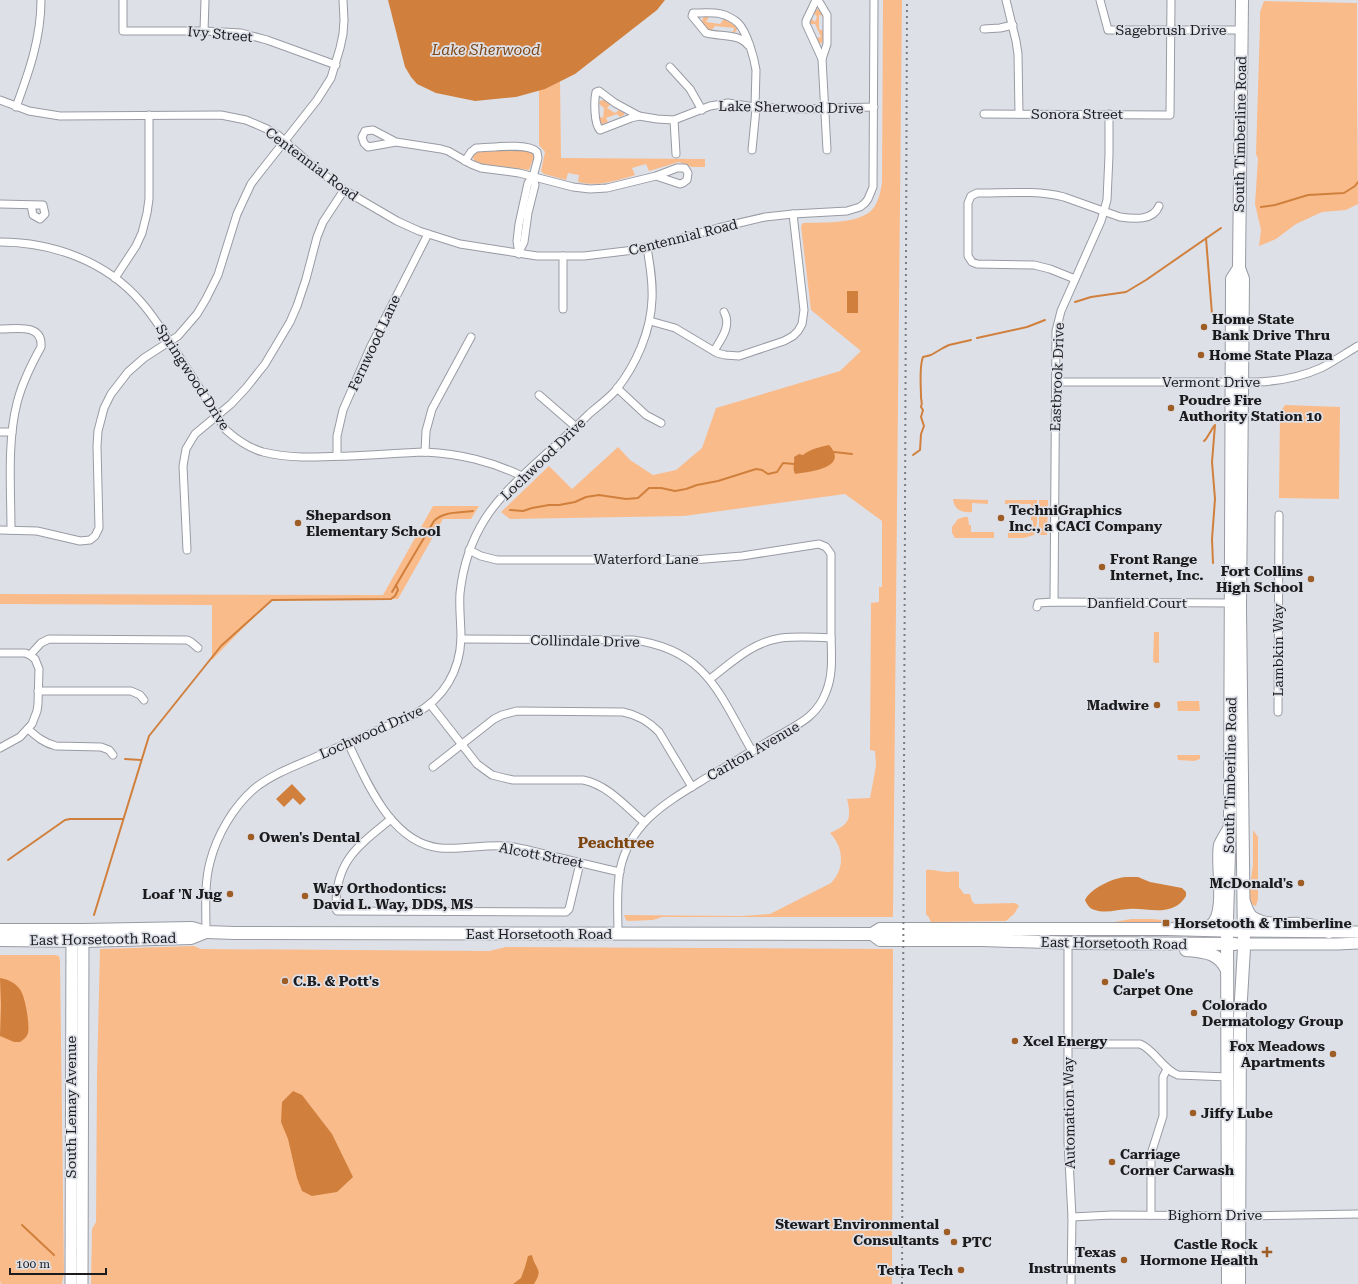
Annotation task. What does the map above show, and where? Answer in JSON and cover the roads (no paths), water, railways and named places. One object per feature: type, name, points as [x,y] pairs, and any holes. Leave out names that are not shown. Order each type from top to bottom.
[{"type":"main road","name":"South Timberline Road","points":[[1238,1284],[1228,1076],[1227,930],[1236,602],[1237,382],[1232,279],[1239,268],[1242,0]]},
{"type":"main road","name":"South Timberline Road","points":[[1228,1284],[1234,1216],[1240,1016],[1244,944],[1236,602]]},
{"type":"main road","points":[[1196,930],[1210,926],[1217,915],[1220,901],[1220,845],[1230,826]]},
{"type":"main road","points":[[1243,901],[1250,915],[1262,922],[1272,924],[1304,924],[1320,927],[1329,932]]},
{"type":"main road","name":"East Horsetooth Road","points":[[0,940],[192,928],[206,932],[618,934],[872,934],[880,929],[1358,932]]},
{"type":"main road","name":"East Horsetooth Road","points":[[0,930],[77,935]]},
{"type":"main road","name":"East Horsetooth Road","points":[[872,934],[880,940],[982,940],[1126,944],[1358,943]]},
{"type":"main road","name":"South Lemay Avenue","points":[[71,1284],[77,935]]},
{"type":"main road","name":"South Lemay Avenue","points":[[77,935],[82,1284]]},
{"type":"main road","points":[[1126,944],[1190,950],[1213,954],[1223,962],[1227,970]]},
{"type":"street","points":[[16,107],[38,39],[41,0]]},
{"type":"street","name":"Ivy Street","points":[[123,0],[123,31],[204,31],[241,33],[254,36],[336,65]]},
{"type":"street","points":[[204,0],[204,31]]},
{"type":"street","points":[[0,530],[37,531],[80,541],[90,540],[98,532],[97,446],[98,431],[104,408],[111,394],[128,372],[144,358],[170,342],[185,329],[206,300],[218,275],[232,230],[244,199],[260,171],[321,95],[331,78],[336,65],[343,34],[343,0]]},
{"type":"street","points":[[822,59],[806,24],[806,21],[817,0],[827,15],[827,44],[822,59],[827,150]]},
{"type":"street","points":[[874,0],[874,107]]},
{"type":"street","points":[[1006,0],[1013,26],[1019,65],[1019,114]]},
{"type":"street","name":"Sagebrush Drive","points":[[1100,0],[1108,30],[1242,30]]},
{"type":"street","points":[[1171,0],[1171,30]]},
{"type":"street","points":[[748,45],[744,40],[738,38],[706,33],[692,16],[693,13],[722,14],[737,22],[744,32],[756,70],[756,109],[752,150]]},
{"type":"street","points":[[984,29],[1013,26]]},
{"type":"street","name":"Sonora Street","points":[[984,114],[1170,115],[1171,30]]},
{"type":"street","points":[[670,67],[690,89],[702,110]]},
{"type":"street","name":"Lake Sherwood Drive","points":[[639,116],[600,130],[595,116],[596,92],[598,91],[615,103],[639,116],[674,120],[718,104],[801,109],[874,107]]},
{"type":"street","name":"Centennial Road","points":[[0,100],[16,107],[60,116],[221,115],[258,124],[278,135],[314,167],[344,190],[397,221],[428,234],[460,244],[537,256],[604,254],[647,248],[741,222],[765,217],[854,210],[865,203],[873,187],[874,107]]},
{"type":"street","name":"Eastbrook Drive","points":[[1054,602],[1056,331],[1061,311],[1104,211],[1108,190],[1110,114]]},
{"type":"street","points":[[115,278],[136,246],[142,233],[147,214],[149,200],[149,115]]},
{"type":"street","points":[[674,120],[676,154]]},
{"type":"street","points":[[396,142],[441,149],[481,168],[520,173],[573,187],[590,189],[612,187],[656,176]]},
{"type":"street","points":[[465,161],[471,152],[476,148],[520,146],[535,149],[538,156],[533,177],[535,185],[528,212],[524,242],[519,254]]},
{"type":"street","points":[[187,550],[183,459],[189,442],[195,434],[217,416],[246,388],[266,364],[290,322],[302,294],[317,237],[323,222],[344,190]]},
{"type":"street","points":[[1075,279],[1050,269],[1034,265],[977,264],[972,262],[968,256],[968,203],[971,196],[977,193],[1042,193],[1064,197],[1120,217],[1138,218],[1152,215],[1159,206]]},
{"type":"street","points":[[0,204],[31,205]]},
{"type":"street","points":[[650,321],[675,328],[714,352],[725,355],[738,356],[784,341],[792,336],[800,328],[804,319],[793,214]]},
{"type":"street","name":"Fernwood Lane","points":[[337,456],[337,436],[343,410],[371,346],[428,234]]},
{"type":"street","name":"Springwood Drive","points":[[0,242],[32,243],[58,249],[96,266],[115,278],[140,300],[152,315],[226,430],[246,445],[262,452],[296,456],[337,456],[425,452],[458,455],[494,464],[522,476]]},
{"type":"street","name":"Lochwood Drive","points":[[206,932],[206,890],[210,864],[219,836],[237,808],[255,788],[283,771],[415,714],[430,704],[445,688],[453,675],[458,662],[461,639],[460,594],[464,568],[470,550],[485,518],[522,476],[617,388],[631,367],[638,353],[650,321],[652,300],[652,287],[647,248]]},
{"type":"street","points":[[563,256],[563,309]]},
{"type":"street","points":[[714,352],[727,326],[724,312]]},
{"type":"street","points":[[0,329],[30,329],[38,334],[40,338],[40,347],[20,390],[12,432],[10,530]]},
{"type":"street","points":[[425,452],[426,431],[432,409],[471,337]]},
{"type":"street","name":"Vermont Drive","points":[[1056,382],[1272,381],[1304,374],[1320,368],[1358,346]]},
{"type":"street","points":[[617,388],[646,415],[661,423]]},
{"type":"street","points":[[539,395],[576,427]]},
{"type":"street","points":[[0,432],[12,432]]},
{"type":"street","name":"Lambkin Way","points":[[1278,712],[1279,515]]},
{"type":"street","name":"Waterford Lane","points":[[470,550],[481,556],[497,560],[693,560],[742,556],[819,544],[823,545]]},
{"type":"street","name":"Carlton Avenue","points":[[618,934],[618,884],[620,872],[624,855],[644,822],[666,803],[805,721],[821,703],[826,693],[831,674],[831,554],[826,546],[823,545]]},
{"type":"street","name":"Danfield Court","points":[[1038,607],[1038,603],[1054,602],[1236,602]]},
{"type":"street","points":[[710,679],[744,652],[761,643],[788,637],[831,638]]},
{"type":"street","points":[[30,655],[41,643],[49,639],[187,640],[198,648]]},
{"type":"street","name":"Collindale Drive","points":[[461,639],[633,640],[666,648],[685,657],[696,665],[710,679],[752,751]]},
{"type":"street","points":[[0,652],[25,653],[30,655],[38,663],[39,669],[37,711],[28,729],[20,737],[0,748]]},
{"type":"street","points":[[38,691],[131,691],[144,700]]},
{"type":"street","points":[[430,704],[477,764],[484,770],[500,777],[513,780],[583,780],[598,784],[605,788],[644,822]]},
{"type":"street","points":[[433,767],[494,719],[510,712],[630,713],[647,721],[659,732],[692,787]]},
{"type":"street","points":[[28,729],[40,739],[56,746],[101,747],[109,750],[113,755]]},
{"type":"street","name":"Alcott Street","points":[[348,743],[371,789],[391,819],[403,832],[414,839],[433,846],[453,848],[509,846],[620,872]]},
{"type":"street","points":[[391,819],[360,845],[347,860],[341,871],[338,882],[336,899],[337,911],[566,912],[569,909],[580,863]]},
{"type":"street","name":"Automation Way","points":[[1068,943],[1068,1142],[1072,1217],[1072,1284]]},
{"type":"street","points":[[1068,1044],[1140,1044],[1147,1048],[1172,1073],[1178,1075],[1228,1076]]},
{"type":"street","points":[[1151,1215],[1151,1153],[1163,1116],[1163,1077],[1167,1069]]},
{"type":"street","name":"Bighorn Drive","points":[[1072,1217],[1358,1214]]},
{"type":"water","name":"Lake Sherwood","points":[[388,0],[665,0],[657,10],[575,74],[545,89],[516,97],[475,101],[436,93],[417,84],[405,67]]},
{"type":"water","points":[[847,291],[858,291],[858,313],[847,313]]},
{"type":"water","points":[[829,445],[834,453],[835,459],[831,464],[817,470],[795,474],[794,457],[799,454],[803,455],[819,447]]},
{"type":"water","points":[[292,784],[306,799],[300,805],[293,798],[284,807],[276,799]]},
{"type":"water","points":[[1126,877],[1138,877],[1150,882],[1182,888],[1186,892],[1186,896],[1176,906],[1162,910],[1129,909],[1103,912],[1090,908],[1085,900],[1092,891],[1103,884]]},
{"type":"water","points":[[0,978],[15,984],[23,996],[28,1023],[28,1033],[27,1036],[20,1042],[14,1042],[0,1036]]},
{"type":"water","points":[[293,1091],[302,1095],[332,1134],[353,1177],[337,1192],[312,1196],[302,1191],[297,1178],[288,1139],[281,1122],[282,1102]]},
{"type":"water","points":[[532,1255],[539,1272],[534,1284],[513,1284],[521,1278],[528,1256]]},
{"type":"waterway","points":[[1261,207],[1275,205],[1308,195],[1344,193],[1355,186],[1358,182]]},
{"type":"waterway","points":[[1075,302],[1091,297],[1126,292],[1146,280],[1221,228]]},
{"type":"waterway","points":[[1206,238],[1212,314]]},
{"type":"waterway","points":[[977,338],[1027,327],[1045,320]]},
{"type":"waterway","points":[[913,455],[920,450],[921,434],[924,426],[921,417],[923,410],[921,407],[921,371],[923,357],[931,355],[949,345],[971,340]]},
{"type":"waterway","points":[[1213,563],[1212,539],[1215,499],[1212,462],[1215,425]]},
{"type":"waterway","points":[[1204,441],[1214,426]]},
{"type":"waterway","points":[[834,452],[852,454]]},
{"type":"waterway","points":[[510,510],[523,511],[549,505],[559,505],[575,502],[586,497],[599,495],[626,499],[638,498],[649,488],[661,488],[675,491],[718,481],[756,469],[762,470],[768,474],[777,472],[783,463],[794,464]]},
{"type":"waterway","points":[[392,592],[434,521],[447,514],[473,511]]},
{"type":"waterway","points":[[94,915],[149,736],[221,646],[272,600],[391,599],[395,596],[398,590],[396,585]]},
{"type":"waterway","points":[[125,759],[141,760]]},
{"type":"waterway","points":[[8,860],[65,820],[123,819]]},
{"type":"waterway","points":[[22,1225],[54,1255]]},
{"type":"railway","points":[[902,1284],[907,0]]},
{"type":"place","name":"Home State Bank Drive Thru","points":[[1204,327]]},
{"type":"place","name":"Home State Plaza","points":[[1201,355]]},
{"type":"place","name":"Poudre Fire Authority Station 10","points":[[1171,408]]},
{"type":"place","name":"TechniGraphics Inc., a CACI Company","points":[[1001,518]]},
{"type":"place","name":"Shepardson Elementary School","points":[[298,523]]},
{"type":"place","name":"Front Range Internet, Inc.","points":[[1102,567]]},
{"type":"place","name":"Fort Collins High School","points":[[1311,579]]},
{"type":"place","name":"Madwire","points":[[1157,705]]},
{"type":"place","name":"Owen's Dental","points":[[251,837]]},
{"type":"place","name":"McDonald's","points":[[1301,883]]},
{"type":"place","name":"Loaf 'N Jug","points":[[230,894]]},
{"type":"place","name":"Way Orthodontics: David L. Way, DDS, MS","points":[[305,896]]},
{"type":"place","name":"Horsetooth & Timberline","points":[[1166,923]]},
{"type":"place","name":"C.B. & Pott's","points":[[285,981]]},
{"type":"place","name":"Dale's Carpet One","points":[[1105,982]]},
{"type":"place","name":"Colorado Dermatology Group","points":[[1194,1013]]},
{"type":"place","name":"Xcel Energy","points":[[1015,1041]]},
{"type":"place","name":"Fox Meadows Apartments","points":[[1333,1054]]},
{"type":"place","name":"Jiffy Lube","points":[[1193,1113]]},
{"type":"place","name":"Carriage Corner Carwash","points":[[1112,1162]]},
{"type":"place","name":"Stewart Environmental Consultants","points":[[947,1232]]},
{"type":"place","name":"PTC","points":[[954,1242]]},
{"type":"place","name":"Castle Rock Hormone Health","points":[[1267,1252]]},
{"type":"place","name":"Texas Instruments","points":[[1124,1260]]},
{"type":"place","name":"Tetra Tech","points":[[961,1270]]},
{"type":"district","name":"Peachtree","points":[[616,843]]}]
